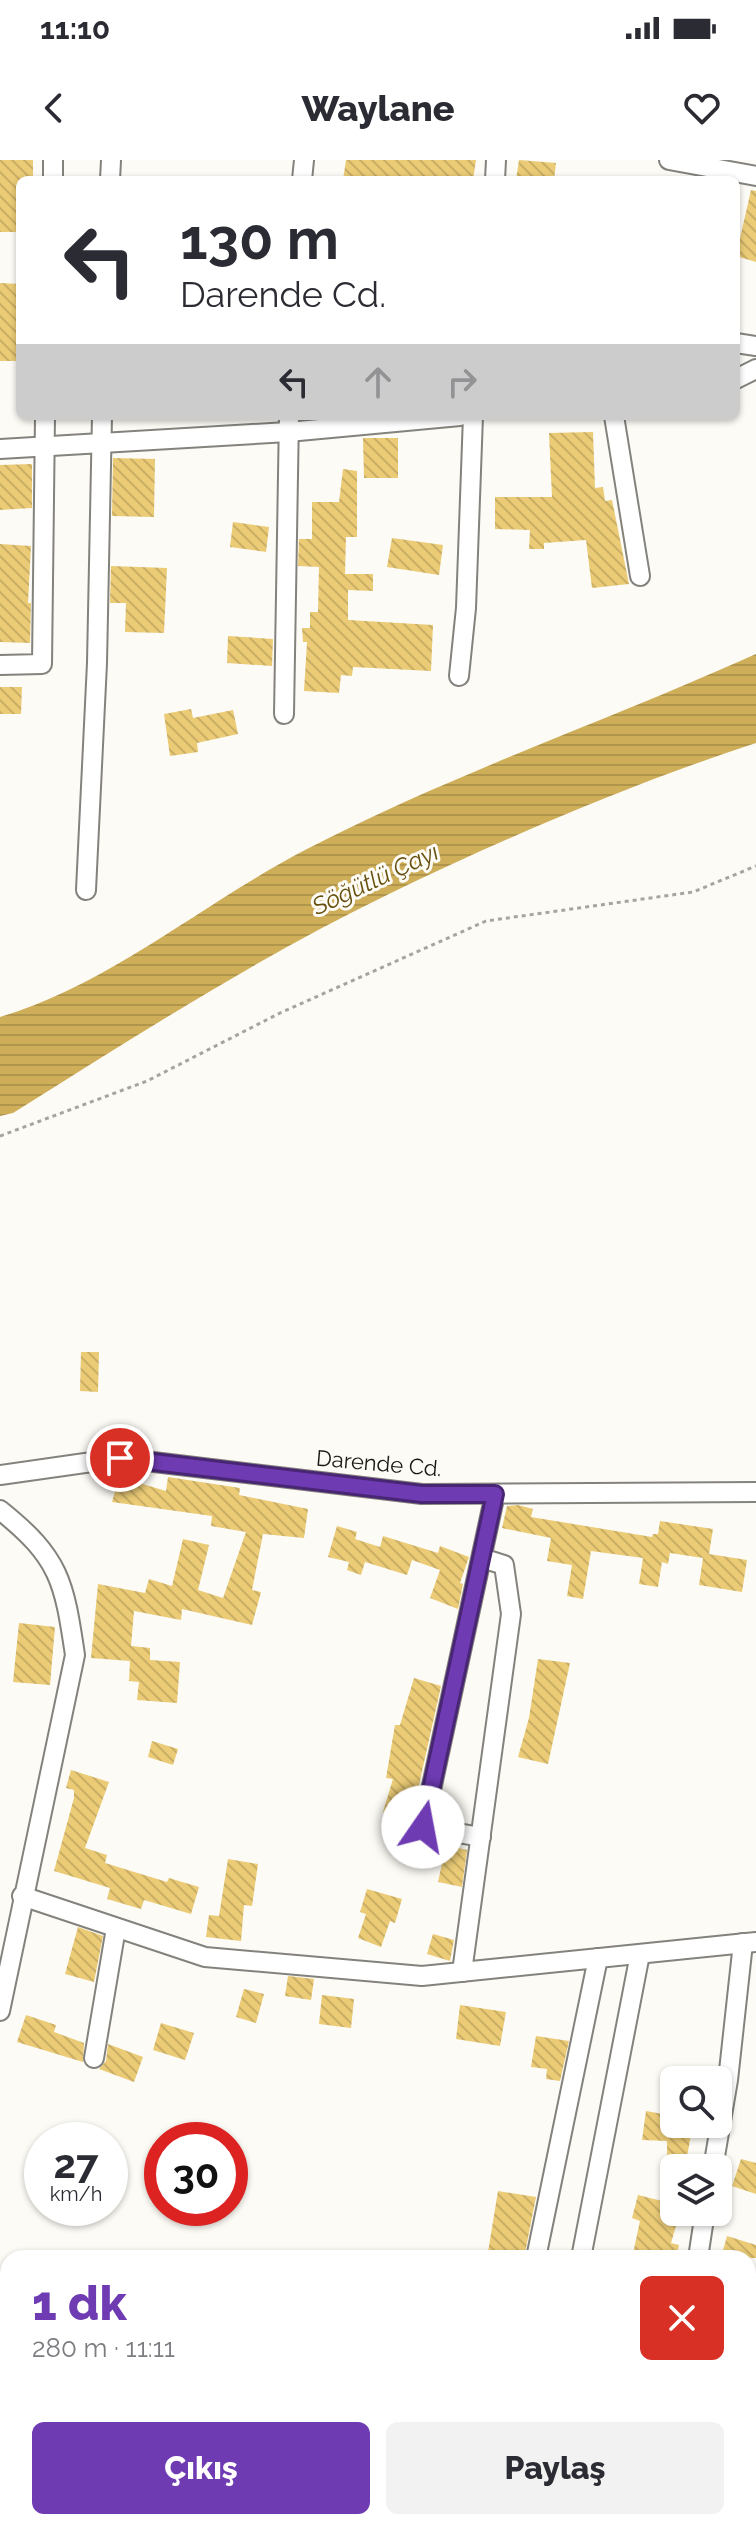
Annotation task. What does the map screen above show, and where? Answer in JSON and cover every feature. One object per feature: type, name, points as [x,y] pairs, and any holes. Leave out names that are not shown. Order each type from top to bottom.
[{"type":"street","points":[[669,160],[756,176]]},
{"type":"street","points":[[0,665],[42,664],[45,420]]},
{"type":"street","points":[[86,890],[97,663],[102,420]]},
{"type":"street","points":[[0,449],[288,424],[374,420]]},
{"type":"street","points":[[459,676],[466,608],[473,420]]},
{"type":"street","points":[[615,420],[640,576]]},
{"type":"street","points":[[284,714],[288,424]]},
{"type":"street","name":"Darende Cd.","points":[[0,1475],[120,1458],[422,1494],[756,1492]]},
{"type":"street","points":[[481,1837],[423,1827],[495,1494]]},
{"type":"street","points":[[0,1510],[31,1535],[56,1566],[67,1602],[75,1655],[0,2011]]},
{"type":"street","points":[[462,1972],[511,1614],[504,1565],[482,1558]]},
{"type":"street","points":[[22,1896],[205,1957],[422,1976],[750,1942],[715,2154]]},
{"type":"street","points":[[94,2058],[116,1928]]},
{"type":"street","points":[[583,2250],[640,1954]]},
{"type":"street","points":[[538,2250],[598,1958]]},
{"type":"street","points":[[699,2250],[703,2226]]},
{"type":"path","points":[[0,1136],[147,1081],[280,1013],[486,921],[693,892],[756,866]]},
{"type":"water","name":"Söğütlü Çayı","points":[[756,654],[756,743],[571,812],[480,851],[342,917],[152,1026],[13,1113],[0,1116],[0,1017],[41,1002],[119,963],[269,870],[362,822]]},
{"type":"building","points":[[0,160],[33,160],[33,176],[16,176],[16,232],[0,232]]},
{"type":"building","points":[[346,160],[476,160],[474,176],[344,176]]},
{"type":"building","points":[[519,160],[556,163],[554,176],[517,176]]},
{"type":"building","points":[[751,190],[756,191],[756,262],[740,257],[740,238]]},
{"type":"building","points":[[0,283],[16,284],[16,361],[0,361]]},
{"type":"building","points":[[593,432],[595,488],[603,487],[605,501],[612,500],[629,584],[592,588],[586,540],[544,543],[544,549],[529,549],[530,530],[495,529],[495,497],[552,497],[549,433]]},
{"type":"building","points":[[363,438],[398,438],[398,478],[364,478]]},
{"type":"building","points":[[113,458],[155,459],[154,517],[112,516]]},
{"type":"building","points":[[32,464],[32,508],[0,510],[0,465]]},
{"type":"building","points":[[343,469],[357,471],[357,537],[346,537],[345,574],[373,574],[373,591],[348,590],[348,620],[433,625],[431,671],[353,667],[352,676],[341,675],[339,693],[304,691],[307,642],[303,642],[302,628],[310,628],[310,612],[318,612],[319,567],[298,566],[299,539],[312,539],[312,502],[339,502]]},
{"type":"building","points":[[233,522],[269,527],[266,552],[230,547]]},
{"type":"building","points":[[392,538],[443,545],[439,575],[387,567]]},
{"type":"building","points":[[0,544],[31,546],[28,603],[31,603],[30,643],[0,642]]},
{"type":"building","points":[[111,566],[167,568],[164,633],[125,632],[126,603],[110,603]]},
{"type":"building","points":[[228,636],[273,639],[272,666],[227,663]]},
{"type":"building","points":[[0,687],[22,687],[21,714],[0,714]]},
{"type":"building","points":[[191,709],[193,718],[233,710],[238,734],[197,743],[198,752],[170,756],[164,714]]},
{"type":"building","points":[[81,1352],[99,1352],[98,1392],[80,1391]]},
{"type":"building","points":[[119,1477],[166,1491],[168,1477],[240,1488],[239,1495],[308,1509],[304,1538],[263,1534],[252,1590],[261,1592],[252,1625],[182,1609],[181,1620],[134,1611],[131,1646],[150,1648],[150,1660],[180,1662],[177,1703],[137,1700],[139,1682],[129,1681],[130,1661],[91,1658],[98,1584],[145,1593],[149,1579],[172,1586],[183,1539],[209,1545],[198,1590],[223,1598],[246,1532],[211,1526],[212,1516],[112,1502]]},
{"type":"building","points":[[507,1506],[533,1509],[531,1517],[652,1537],[658,1534],[660,1521],[713,1529],[709,1554],[747,1560],[742,1592],[699,1585],[703,1558],[670,1553],[668,1564],[662,1562],[658,1587],[639,1584],[643,1558],[591,1551],[583,1599],[567,1596],[572,1565],[547,1561],[551,1538],[502,1528]]},
{"type":"building","points":[[337,1526],[357,1532],[355,1539],[380,1547],[383,1536],[438,1553],[440,1546],[469,1557],[460,1583],[463,1584],[458,1609],[430,1598],[440,1570],[412,1560],[407,1575],[365,1562],[361,1575],[347,1570],[349,1562],[328,1557]]},
{"type":"building","points":[[19,1623],[55,1627],[50,1685],[13,1682]]},
{"type":"building","points":[[538,1659],[570,1663],[548,1764],[518,1757],[529,1718]]},
{"type":"building","points":[[414,1678],[441,1686],[411,1821],[383,1812],[393,1779],[386,1778],[395,1725],[400,1725]]},
{"type":"building","points":[[152,1741],[178,1749],[173,1765],[148,1757]]},
{"type":"building","points":[[71,1770],[109,1782],[85,1848],[107,1855],[105,1863],[167,1882],[169,1878],[199,1887],[191,1914],[144,1900],[141,1909],[107,1899],[110,1888],[54,1871],[74,1798],[74,1790],[66,1788]]},
{"type":"building","points":[[446,1845],[467,1850],[462,1887],[438,1882]]},
{"type":"building","points":[[228,1859],[258,1864],[252,1906],[244,1905],[241,1941],[206,1937],[209,1915],[219,1916]]},
{"type":"building","points":[[367,1889],[402,1899],[395,1923],[390,1921],[381,1947],[358,1938],[366,1914],[360,1912]]},
{"type":"building","points":[[78,1927],[103,1936],[94,1982],[65,1974]]},
{"type":"building","points":[[433,1934],[454,1940],[450,1961],[427,1954]]},
{"type":"building","points":[[288,1976],[314,1979],[311,2000],[285,1996]]},
{"type":"building","points":[[244,1989],[264,1994],[256,2023],[236,2017]]},
{"type":"building","points":[[322,1995],[354,1999],[351,2028],[319,2024]]},
{"type":"building","points":[[460,2005],[506,2012],[500,2046],[456,2039]]},
{"type":"building","points":[[26,2015],[56,2025],[54,2032],[84,2043],[83,2062],[17,2042]]},
{"type":"building","points":[[161,2023],[194,2033],[185,2060],[153,2050]]},
{"type":"building","points":[[536,2036],[569,2041],[560,2081],[546,2079],[547,2069],[531,2067]]},
{"type":"building","points":[[108,2044],[143,2057],[134,2082],[99,2069],[106,2061]]},
{"type":"building","points":[[646,2111],[660,2114],[660,2138],[690,2138],[687,2154],[667,2154],[667,2141],[642,2140]]},
{"type":"building","points":[[741,2159],[756,2163],[756,2194],[732,2186]]},
{"type":"building","points":[[498,2191],[536,2197],[526,2250],[488,2250]]},
{"type":"building","points":[[638,2195],[660,2200],[660,2226],[676,2226],[671,2243],[679,2245],[678,2250],[634,2250],[640,2221],[632,2218]]},
{"type":"building","points":[[727,2236],[756,2245],[756,2250],[723,2250]]},
{"type":"route","points":[[120,1458],[422,1494],[495,1494],[423,1827]]}]
